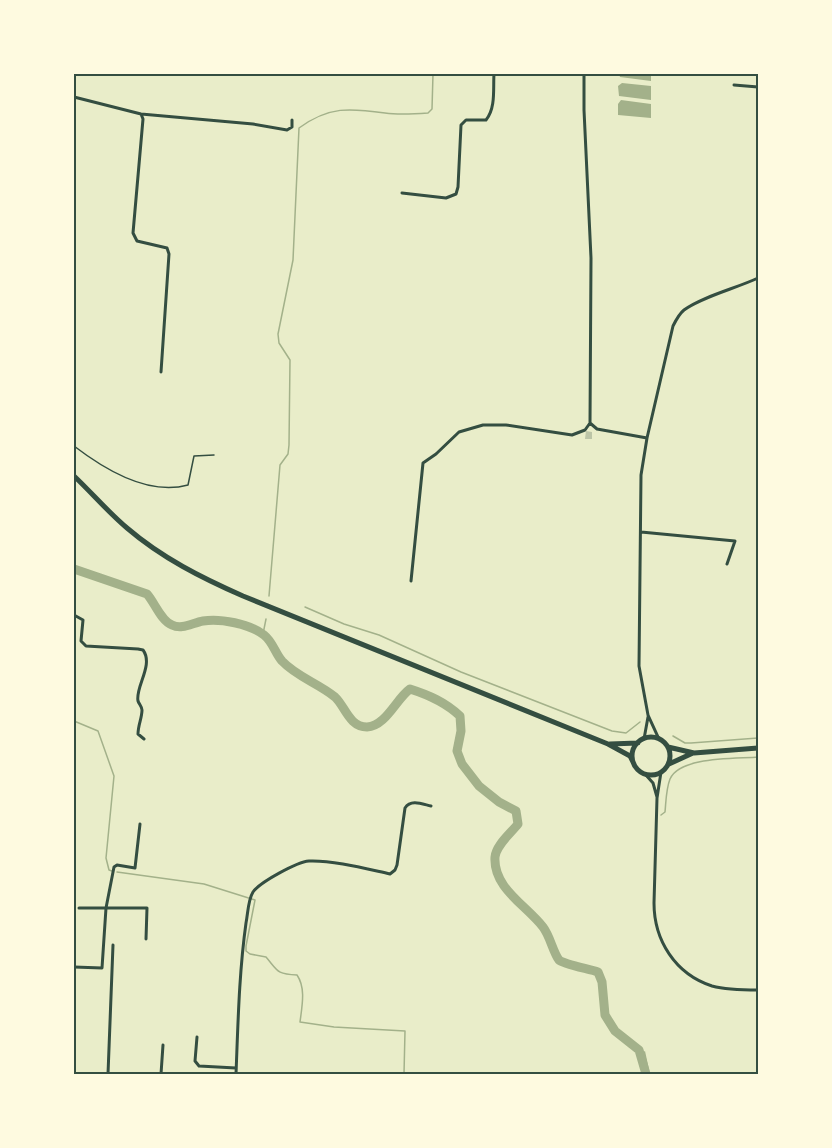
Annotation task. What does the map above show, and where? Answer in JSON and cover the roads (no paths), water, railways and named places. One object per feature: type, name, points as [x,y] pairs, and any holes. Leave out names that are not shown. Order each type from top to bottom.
[{"type":"main road","points":[[74,477],[142,540],[169,559],[214,583],[608,744],[630,756],[634,764],[645,774],[662,772],[669,764],[694,753]]},
{"type":"main road","points":[[634,764],[633,753],[638,743],[644,739],[659,739],[668,747],[694,753],[759,748]]},
{"type":"main road","points":[[608,744],[638,743]]},
{"type":"main road","points":[[668,747],[669,764]]},
{"type":"street","points":[[402,193],[446,198],[456,194],[461,125],[466,120],[486,120],[489,117],[492,111],[494,74]]},
{"type":"street","points":[[411,581],[423,462],[436,454],[459,432],[483,425],[506,425],[572,435],[585,430],[590,423],[591,258],[584,110],[585,74]]},
{"type":"street","points":[[734,86],[759,87]]},
{"type":"street","points":[[74,97],[141,114],[253,124],[286,130],[292,127],[292,120]]},
{"type":"street","points":[[141,114],[143,119],[133,233],[136,241],[167,248],[169,254],[161,372]]},
{"type":"street","points":[[659,739],[648,715],[639,666],[641,475],[647,438],[673,326],[678,317],[684,310],[698,303],[759,278]]},
{"type":"street","points":[[590,423],[597,429],[647,438]]},
{"type":"street","points":[[641,532],[735,542],[727,564]]},
{"type":"street","points":[[74,615],[83,620],[81,641],[86,646],[138,649],[145,653],[147,661],[138,701],[142,713],[138,734],[144,739]]},
{"type":"street","points":[[644,739],[648,715]]},
{"type":"street","points":[[662,772],[657,798],[654,917],[659,938],[670,955],[689,975],[711,986],[731,990],[759,990]]},
{"type":"street","points":[[645,774],[653,783],[657,798]]},
{"type":"street","points":[[236,1074],[243,946],[251,896],[261,885],[295,865],[308,861],[358,867],[390,874],[397,865],[405,808],[413,802],[431,806]]},
{"type":"street","points":[[102,968],[106,908],[114,867],[135,868],[140,824]]},
{"type":"street","points":[[79,908],[147,908],[146,939]]},
{"type":"street","points":[[108,1074],[113,945]]},
{"type":"street","points":[[74,967],[112,968]]},
{"type":"street","points":[[197,1037],[195,1061],[199,1066],[236,1068]]},
{"type":"street","points":[[161,1074],[163,1045]]},
{"type":"lane","points":[[74,446],[112,471],[156,486],[180,488],[188,485],[194,456],[214,455]]},
{"type":"waterway","points":[[269,596],[280,465],[288,454],[289,445],[290,360],[279,343],[278,334],[293,260],[299,128],[320,116],[340,110],[396,114],[428,113],[432,109],[433,74]]},
{"type":"waterway","points":[[74,569],[147,594],[165,620],[176,626],[218,620],[243,625],[258,631],[267,638],[288,667],[335,697],[352,720],[361,726],[367,727],[380,722],[410,689],[449,707],[460,716],[461,731],[457,751],[462,764],[479,786],[499,802],[516,811],[518,824],[496,853],[499,878],[543,927],[561,962],[598,972],[602,982],[605,1015],[615,1031],[639,1050],[646,1074]]},
{"type":"waterway","points":[[305,607],[344,624],[379,635],[461,672],[612,731],[626,733],[640,722]]},
{"type":"waterway","points":[[263,634],[266,619]]},
{"type":"waterway","points":[[74,721],[98,731],[114,776],[106,858],[109,870],[112,871]]},
{"type":"waterway","points":[[673,736],[685,743],[758,738]]},
{"type":"waterway","points":[[661,815],[665,812],[670,779],[685,766],[710,760],[758,757]]},
{"type":"waterway","points":[[117,872],[204,884],[255,900],[246,951],[266,957],[281,973],[297,975],[302,986],[300,1022],[334,1027],[405,1031],[404,1074]]}]
